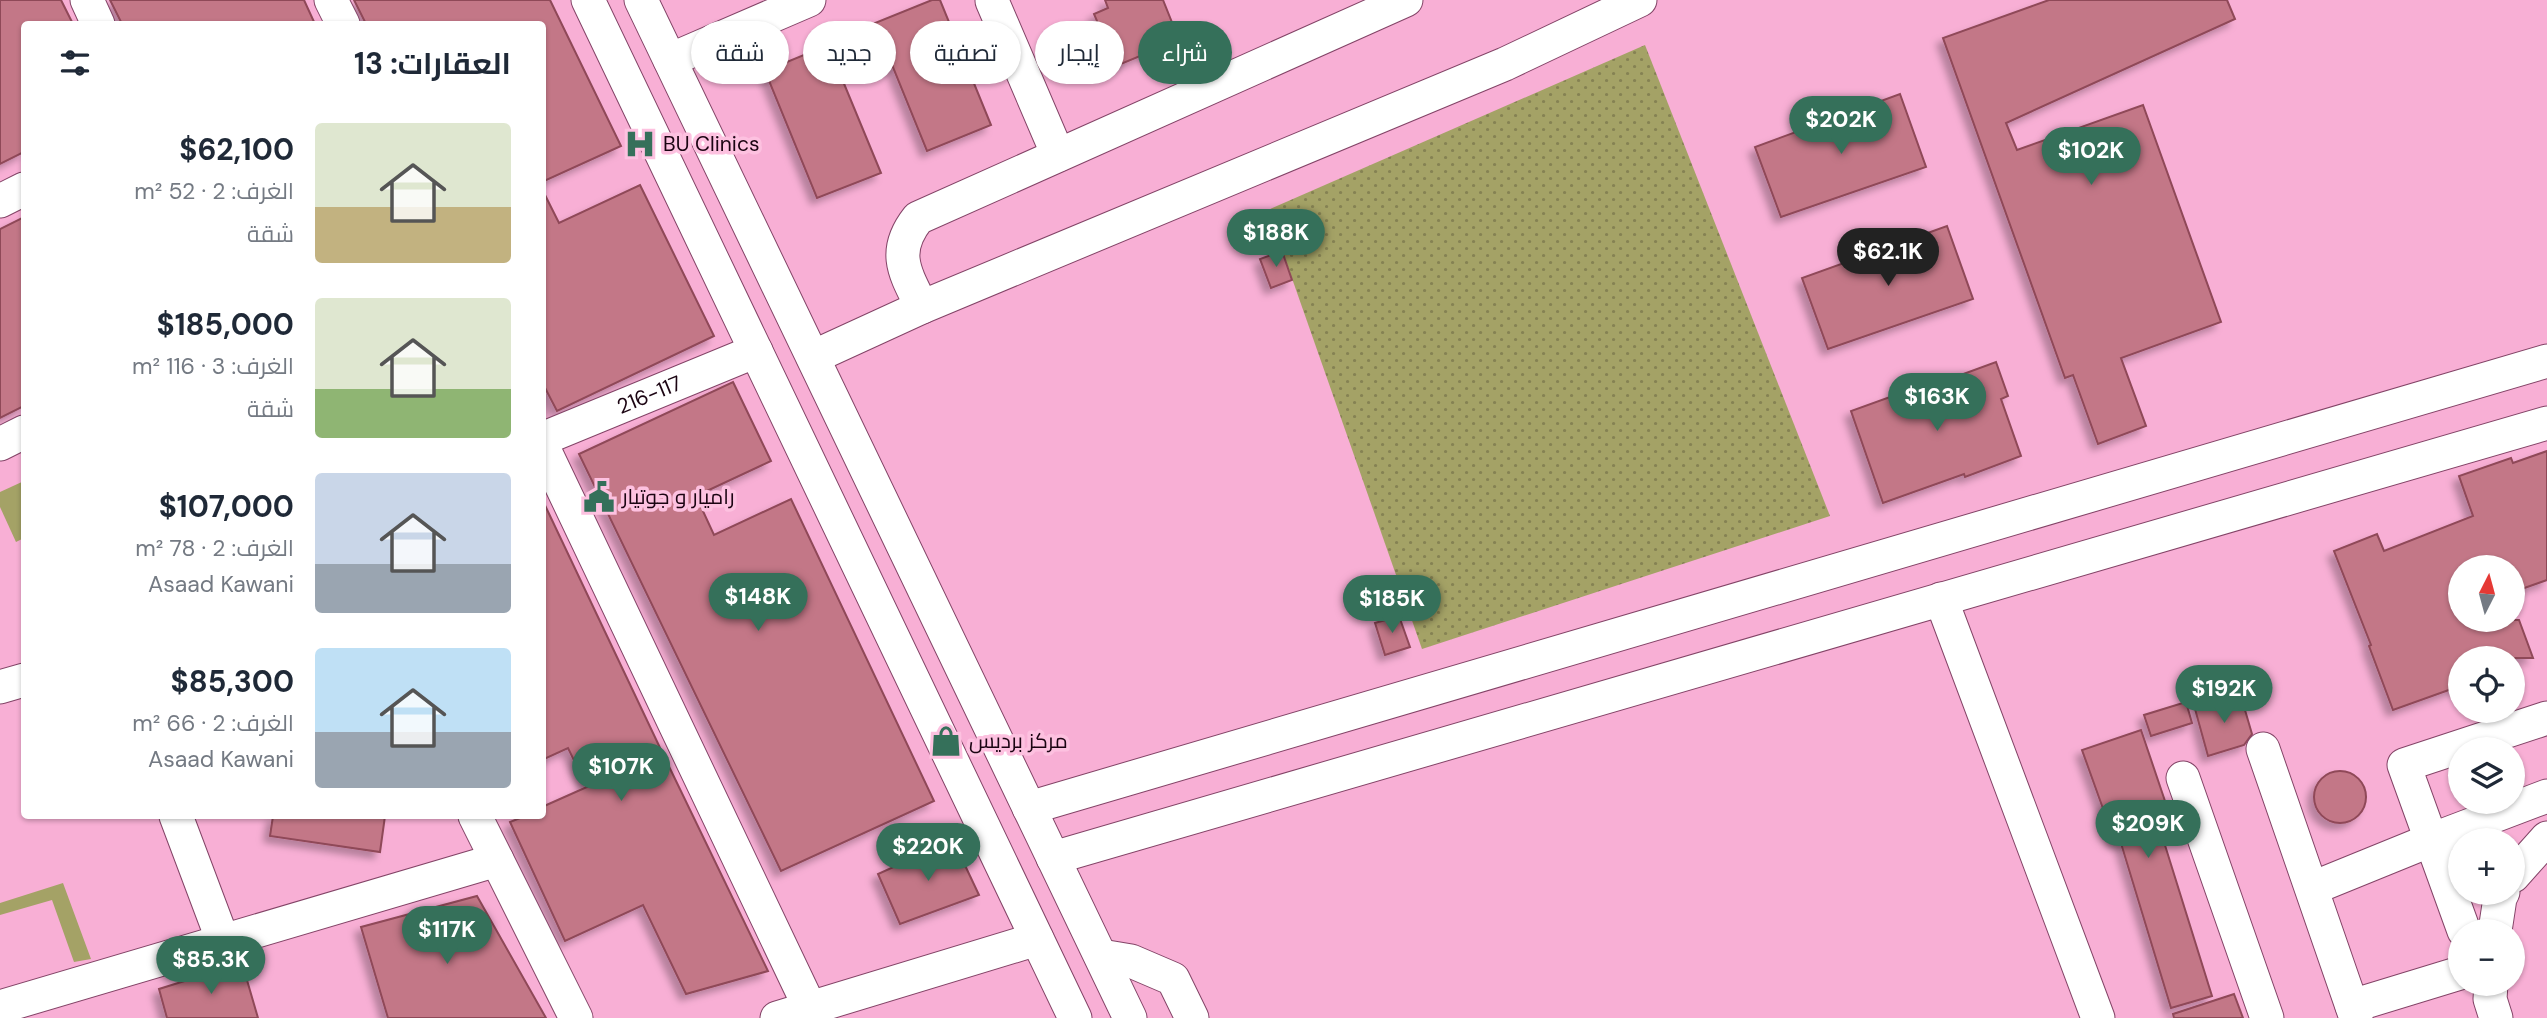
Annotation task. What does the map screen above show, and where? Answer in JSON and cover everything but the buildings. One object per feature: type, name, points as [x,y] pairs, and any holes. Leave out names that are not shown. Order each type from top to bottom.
[{"type":"street","points":[[87,0],[97,21]]},
{"type":"street","points":[[331,0],[342,21]]},
{"type":"street","points":[[588,0],[1037,939],[1068,1016]]},
{"type":"street","points":[[641,0],[1130,1018]]},
{"type":"street","points":[[670,60],[809,0]]},
{"type":"street","points":[[922,307],[906,274],[903,248],[905,234],[918,218],[1058,156],[1349,12],[1406,0]]},
{"type":"street","points":[[813,357],[922,307],[1505,64],[1640,0]]},
{"type":"street","points":[[992,1],[1058,156]]},
{"type":"street","points":[[0,201],[21,190]]},
{"type":"street","name":"216-117","points":[[546,437],[756,351]]},
{"type":"street","points":[[1029,808],[2547,361]]},
{"type":"street","points":[[1053,858],[2547,423]]},
{"type":"street","points":[[0,444],[21,434]]},
{"type":"street","points":[[546,453],[810,1008]]},
{"type":"street","points":[[864,579],[910,559]]},
{"type":"street","points":[[1941,599],[2098,1018]]},
{"type":"street","points":[[0,687],[21,681]]},
{"type":"street","points":[[2460,919],[2404,765],[2547,718]]},
{"type":"street","points":[[2263,749],[2354,1012],[2448,977]]},
{"type":"street","points":[[2183,778],[2267,1018]]},
{"type":"street","points":[[2313,888],[2547,796]]},
{"type":"street","points":[[177,819],[223,941]]},
{"type":"street","points":[[476,819],[576,1018]]},
{"type":"street","points":[[2525,863],[2547,838]]},
{"type":"street","points":[[0,1007],[497,860]]},
{"type":"street","points":[[777,1018],[1037,939]]},
{"type":"street","points":[[1101,956],[1131,961],[1173,979],[1192,1018]]},
{"type":"shaded area","points":[[1645,45],[1830,516],[1422,649],[1268,210]]},
{"type":"shaded area","points":[[21,482],[21,540],[16,542],[0,507],[0,492]]},
{"type":"shaded area","points":[[63,883],[91,959],[74,962],[52,900],[0,915],[0,903]]},
{"type":"place","name":"BU Clinics","points":[[640,144]]},
{"type":"place","name":"رامیار و جوتیار","points":[[599,497]]},
{"type":"place","name":"مرکز بردیس","points":[[946,741]]}]
